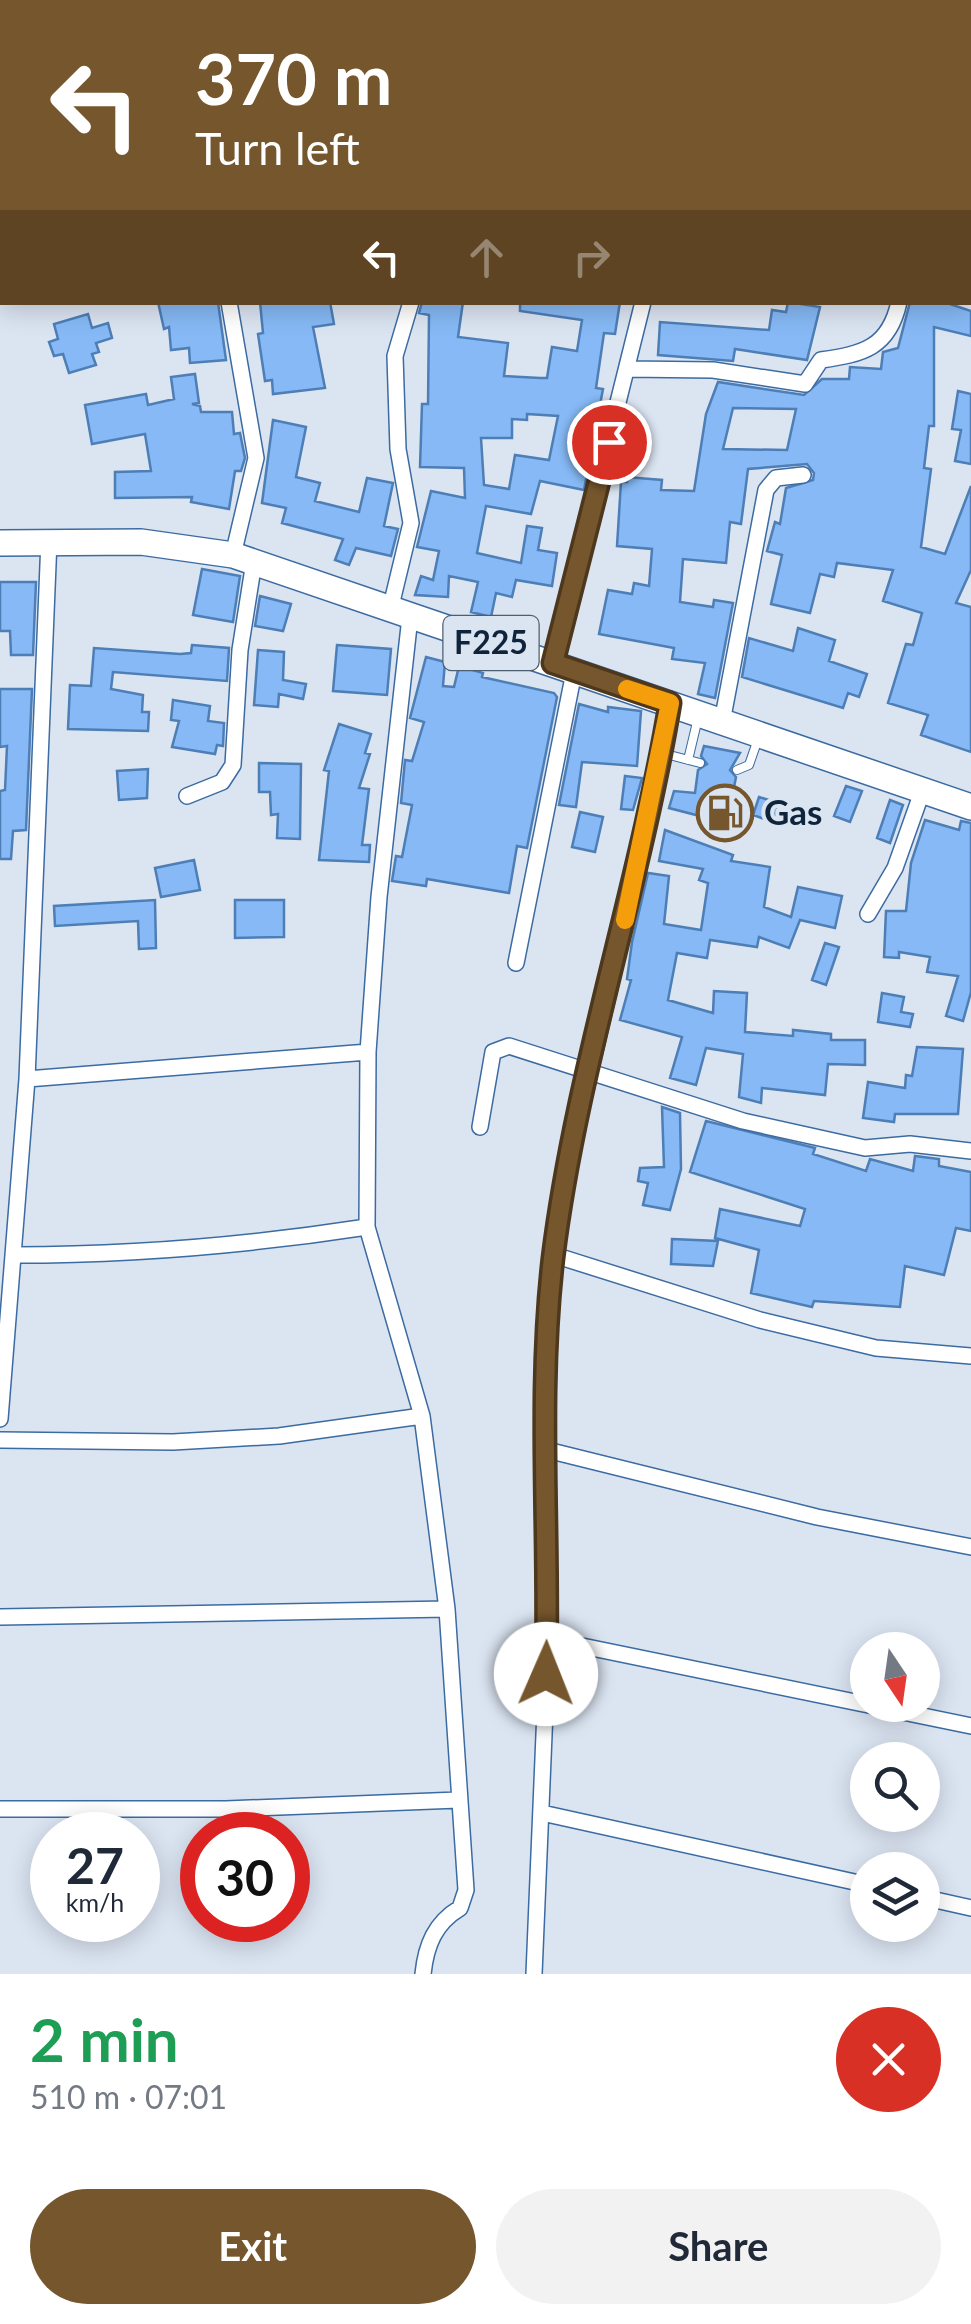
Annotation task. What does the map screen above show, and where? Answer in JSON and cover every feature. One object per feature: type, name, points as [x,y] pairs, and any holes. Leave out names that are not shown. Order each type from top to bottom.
[{"type":"main road","name":"F225","points":[[0,543],[141,542],[244,558],[971,807]]},
{"type":"street","points":[[187,796],[222,782],[233,764],[244,558],[256,458],[230,305]]},
{"type":"street","points":[[409,305],[395,356],[398,449],[411,523],[400,614],[368,1052],[367,1227],[422,1416],[447,1610],[466,1890],[460,1908],[444,1918],[435,1932],[426,1952],[423,1974]]},
{"type":"street","points":[[516,963],[564,667],[642,305]]},
{"type":"street","points":[[627,369],[714,370],[802,385],[822,360],[856,356],[874,346],[894,324],[898,305]]},
{"type":"street","points":[[711,718],[766,490],[776,478],[803,475]]},
{"type":"street","points":[[0,1419],[27,1079],[49,540]]},
{"type":"street","points":[[534,1974],[548,1639],[544,1346],[554,1254],[590,1070],[670,703]]},
{"type":"street","points":[[868,914],[895,868],[922,792]]},
{"type":"street","points":[[480,1127],[494,1052],[500,1047],[590,1070],[743,1121],[865,1148],[910,1144],[971,1151]]},
{"type":"street","points":[[27,1079],[368,1052]]},
{"type":"street","points":[[16,1255],[128,1255],[270,1242],[367,1227]]},
{"type":"street","points":[[554,1254],[779,1325],[876,1348],[971,1356]]},
{"type":"street","points":[[0,1440],[173,1442],[261,1438],[422,1416]]},
{"type":"street","points":[[547,1450],[817,1517],[971,1547]]},
{"type":"street","points":[[0,1617],[447,1610]]},
{"type":"street","points":[[548,1639],[971,1726]]},
{"type":"street","points":[[0,1808],[226,1809],[458,1800]]},
{"type":"street","points":[[542,1813],[850,1881]]},
{"type":"street","points":[[940,1901],[971,1908]]},
{"type":"lane","points":[[688,760],[711,718]]},
{"type":"lane","points":[[737,770],[749,766],[759,735]]},
{"type":"lane","points":[[662,752],[700,764]]},
{"type":"building","points":[[159,305],[218,305],[226,360],[190,363],[189,348],[171,350],[169,327],[164,329]]},
{"type":"building","points":[[260,305],[331,305],[334,324],[313,327],[325,388],[273,394],[272,380],[265,381],[258,334],[263,333]]},
{"type":"building","points":[[421,305],[463,305],[458,337],[508,343],[504,376],[547,378],[552,347],[577,351],[582,320],[520,311],[520,305],[620,305],[615,334],[604,333],[596,388],[603,389],[584,490],[540,481],[531,514],[486,506],[477,553],[521,563],[527,526],[542,528],[538,550],[557,553],[552,586],[516,580],[512,597],[496,593],[491,617],[471,612],[478,582],[449,576],[448,597],[415,595],[421,576],[433,580],[439,551],[417,547],[431,491],[465,498],[464,468],[420,467],[422,404],[428,404],[429,315],[419,313]],"holes":[[[527,414],[558,416],[549,460],[515,455],[509,489],[484,485],[481,438],[512,438],[512,419],[527,420]]]},
{"type":"building","points":[[787,305],[820,307],[807,360],[735,349],[733,361],[658,355],[660,322],[769,330],[772,310],[786,312]]},
{"type":"building","points":[[909,305],[953,305],[971,311],[971,336],[934,327],[934,426],[929,426],[924,468],[931,469],[921,547],[945,554],[971,486],[971,570],[956,603],[971,607],[971,752],[921,735],[928,715],[888,703],[906,644],[913,645],[922,613],[883,601],[893,570],[837,563],[834,577],[820,574],[810,613],[771,604],[782,555],[767,551],[775,522],[780,524],[786,488],[813,480],[814,473],[807,464],[748,469],[741,524],[730,522],[726,563],[683,559],[680,602],[713,607],[714,600],[733,603],[715,698],[698,694],[705,663],[672,659],[674,648],[599,634],[608,590],[632,594],[634,583],[649,586],[652,549],[617,546],[621,482],[627,482],[627,477],[662,480],[661,490],[694,491],[706,414],[718,382],[804,395],[822,379],[849,379],[850,367],[881,369],[883,352],[898,348]],"holes":[[[733,408],[796,409],[787,450],[723,449]]]},
{"type":"building","points":[[88,314],[92,328],[108,323],[112,338],[96,343],[99,352],[92,354],[96,365],[69,373],[63,354],[54,356],[49,342],[58,339],[54,324]]},
{"type":"building","points":[[195,374],[199,403],[192,404],[200,406],[201,412],[232,412],[234,434],[240,433],[245,458],[241,471],[235,471],[229,509],[191,502],[192,497],[115,498],[115,472],[151,471],[145,434],[92,444],[85,405],[146,394],[148,405],[174,399],[171,377]]},
{"type":"building","points":[[958,391],[971,394],[971,464],[955,461],[961,430],[952,429]]},
{"type":"building","points":[[273,420],[306,427],[296,477],[320,483],[315,501],[359,512],[367,478],[393,483],[384,526],[398,529],[391,556],[356,548],[349,565],[335,560],[343,539],[282,523],[286,508],[262,503]]},
{"type":"building","points":[[202,569],[240,576],[233,622],[193,615]]},
{"type":"building","points":[[0,582],[36,582],[33,655],[11,655],[10,631],[0,631]]},
{"type":"building","points":[[260,596],[291,604],[283,631],[255,626]]},
{"type":"building","points":[[798,628],[835,640],[829,661],[867,674],[859,697],[848,693],[843,708],[742,677],[749,638],[793,651]]},
{"type":"building","points":[[192,645],[229,648],[227,681],[113,672],[111,689],[143,695],[142,712],[149,712],[148,731],[68,729],[70,685],[91,686],[94,648],[180,654],[191,653]]},
{"type":"building","points":[[337,645],[391,649],[387,695],[333,691]]},
{"type":"building","points":[[258,650],[284,652],[283,680],[306,684],[303,699],[279,694],[278,707],[254,705]]},
{"type":"building","points":[[426,657],[445,662],[443,686],[454,687],[459,666],[483,673],[482,677],[554,693],[557,697],[527,848],[517,846],[509,893],[427,879],[426,886],[392,881],[396,856],[402,857],[412,805],[401,803],[405,760],[412,761],[424,722],[410,718]]},
{"type":"building","points":[[0,689],[32,689],[26,830],[13,831],[11,859],[0,859],[0,791],[5,790],[7,746],[0,747]]},
{"type":"building","points":[[173,700],[210,706],[208,721],[224,723],[223,746],[217,745],[215,754],[172,747],[179,721],[171,720]]},
{"type":"building","points":[[579,704],[608,712],[608,707],[641,711],[637,766],[582,762],[576,807],[559,805]]},
{"type":"building","points":[[339,724],[371,734],[365,753],[370,754],[359,788],[369,789],[362,845],[370,845],[369,862],[319,860],[329,771],[324,770]]},
{"type":"building","points":[[704,746],[740,753],[730,770],[736,777],[731,803],[746,806],[742,827],[669,808],[674,791],[695,793],[698,770],[707,764],[701,756]]},
{"type":"building","points":[[259,763],[301,764],[300,839],[277,838],[278,814],[271,815],[270,792],[259,792]]},
{"type":"building","points":[[148,769],[147,798],[119,800],[117,771]]},
{"type":"building","points":[[625,776],[642,778],[633,810],[621,809]]},
{"type":"building","points":[[846,786],[862,791],[850,822],[834,816]]},
{"type":"building","points":[[759,797],[779,803],[773,822],[753,815]]},
{"type":"building","points":[[890,800],[903,805],[890,843],[877,838]]},
{"type":"building","points":[[580,812],[603,817],[595,852],[572,847]]},
{"type":"building","points":[[925,820],[959,830],[961,821],[971,823],[971,992],[963,1021],[946,1016],[958,976],[927,972],[930,957],[899,952],[899,958],[884,957],[886,911],[906,911],[911,863]]},
{"type":"building","points":[[665,830],[733,855],[731,861],[770,867],[764,907],[791,917],[798,887],[842,896],[835,928],[800,920],[789,948],[759,937],[757,947],[710,940],[707,958],[677,953],[668,1000],[713,1013],[714,991],[747,993],[745,1032],[793,1036],[793,1030],[831,1034],[831,1040],[865,1040],[865,1065],[828,1064],[825,1095],[762,1088],[761,1103],[739,1097],[743,1054],[706,1048],[696,1085],[670,1078],[682,1037],[620,1020],[631,980],[627,979],[632,942],[648,873],[669,876],[664,924],[701,930],[708,883],[699,880],[703,869],[659,861]]},
{"type":"building","points":[[194,860],[200,890],[161,897],[155,868]]},
{"type":"building","points":[[155,900],[156,948],[139,949],[138,921],[55,926],[54,906]]},
{"type":"building","points":[[235,900],[284,900],[284,937],[235,938]]},
{"type":"building","points":[[825,943],[839,947],[826,985],[812,980]]},
{"type":"building","points":[[882,993],[904,997],[901,1012],[913,1014],[910,1027],[878,1022]]},
{"type":"building","points":[[917,1047],[963,1049],[958,1114],[895,1114],[894,1122],[863,1118],[868,1082],[905,1088],[906,1075],[912,1076]]},
{"type":"building","points":[[662,1107],[680,1113],[681,1169],[670,1210],[643,1205],[648,1183],[638,1181],[640,1168],[664,1167]]},
{"type":"building","points":[[706,1121],[815,1148],[813,1154],[866,1171],[870,1159],[913,1171],[915,1156],[939,1159],[939,1166],[971,1172],[971,1231],[956,1228],[944,1275],[905,1266],[900,1307],[814,1301],[812,1307],[751,1293],[759,1250],[715,1238],[720,1209],[800,1226],[805,1209],[690,1172]]},
{"type":"building","points":[[672,1239],[718,1241],[713,1266],[671,1264]]},
{"type":"slow traffic","points":[[625,920],[654,800],[670,703],[627,689]]},
{"type":"place","name":"Gas","points":[[725,813]]},
{"type":"route","points":[[546,1674],[544,1346],[554,1254],[566,1174],[654,800],[670,703],[553,663],[609,442]]}]
